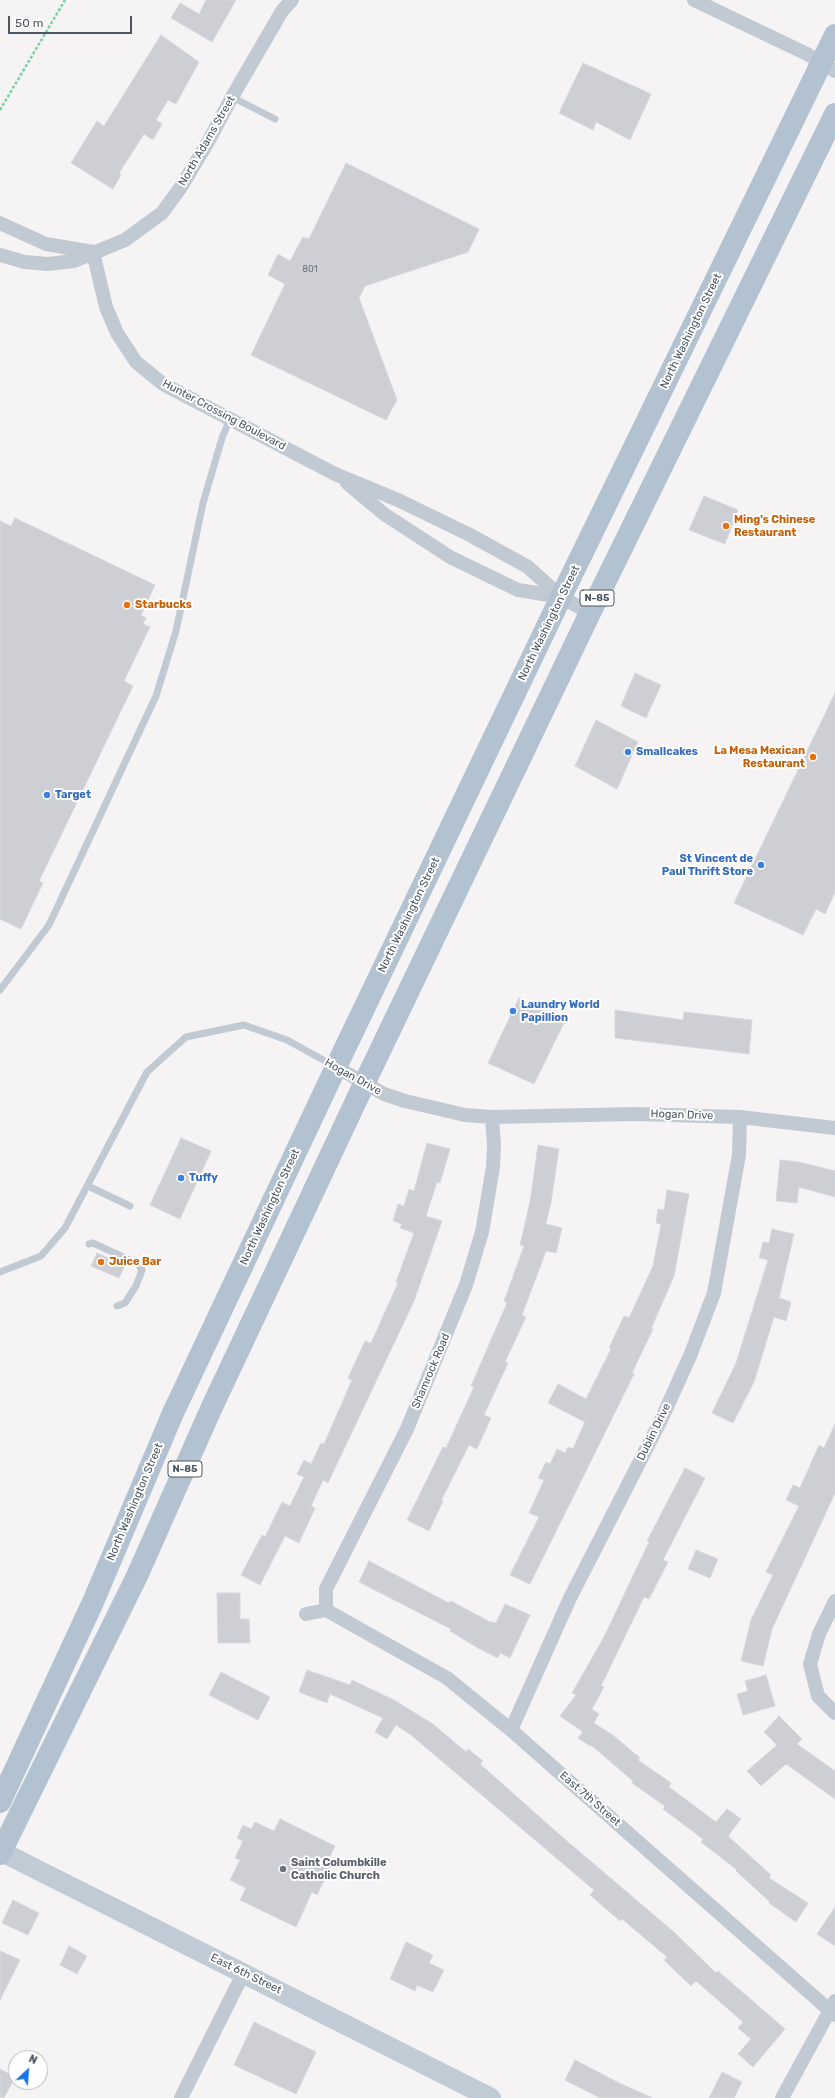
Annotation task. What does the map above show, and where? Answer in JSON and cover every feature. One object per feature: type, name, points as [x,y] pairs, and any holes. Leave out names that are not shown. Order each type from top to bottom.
[{"type":"main road","name":"North Washington Street","points":[[0,1802],[93,1602],[173,1413],[336,1067],[561,597],[828,67],[835,35]]},
{"type":"main road","name":"N-85","points":[[0,1852],[137,1576],[211,1409],[364,1084],[590,613],[835,114]]},
{"type":"main road","name":"East 6th Street","points":[[0,1852],[244,1972],[485,2097]]},
{"type":"street","name":"North Adams Street","points":[[93,252],[125,240],[162,213],[185,181],[282,11],[292,0]]},
{"type":"street","points":[[694,0],[807,54],[828,67]]},
{"type":"street","points":[[0,223],[46,244],[93,252]]},
{"type":"street","points":[[0,255],[24,262],[48,264],[74,261],[93,252]]},
{"type":"street","name":"Hunter Crossing Boulevard","points":[[93,252],[106,308],[117,333],[136,362],[163,384],[335,474],[398,500],[470,535],[528,567],[561,597],[590,613]]},
{"type":"street","name":"Hunter Crossing Boulevard","points":[[335,474],[384,514],[450,557],[518,590],[561,597]]},
{"type":"street","name":"Hogan Drive","points":[[336,1067],[384,1094],[423,1106],[464,1115],[492,1117],[635,1114],[740,1117],[835,1128]]},
{"type":"street","name":"Shamrock Road","points":[[326,1610],[326,1589],[407,1429],[466,1284],[482,1232],[493,1167],[494,1145],[492,1117]]},
{"type":"street","name":"Dublin Drive","points":[[511,1730],[570,1598],[661,1420],[690,1356],[714,1293],[739,1155],[740,1117]]},
{"type":"street","points":[[835,1601],[819,1634],[810,1664],[818,1696],[835,1713]]},
{"type":"street","points":[[306,1614],[326,1610]]},
{"type":"street","name":"East 7th Street","points":[[326,1610],[447,1678],[511,1730],[833,2009]]},
{"type":"street","points":[[181,2098],[244,1972]]},
{"type":"street","points":[[782,2098],[833,2009]]},
{"type":"lane","points":[[232,97],[275,119]]},
{"type":"lane","points":[[0,990],[49,925],[156,696],[176,631],[203,503],[222,438],[230,420]]},
{"type":"lane","name":"Hogan Drive","points":[[0,1272],[41,1256],[65,1228],[147,1072],[186,1037],[244,1025],[287,1040],[336,1067]]},
{"type":"lane","points":[[88,1186],[130,1206]]},
{"type":"lane","points":[[89,1244],[93,1243],[138,1264],[142,1270],[136,1286],[125,1303],[117,1306]]},
{"type":"path","points":[[0,110],[64,0]]},
{"type":"building","points":[[206,0],[236,0],[212,42],[171,18],[180,3],[199,14]]},
{"type":"building","points":[[161,35],[199,62],[176,104],[168,100],[156,120],[162,124],[153,140],[144,134],[119,173],[121,175],[113,189],[71,163],[97,121],[104,126]]},
{"type":"building","points":[[583,63],[651,94],[630,140],[596,122],[593,130],[559,113]]},
{"type":"building","points":[[346,163],[479,229],[468,252],[365,286],[359,298],[397,400],[386,420],[251,355],[285,284],[268,275],[278,254],[290,261],[303,237],[309,239]]},
{"type":"building","points":[[704,496],[738,510],[725,544],[689,530]]},
{"type":"building","points":[[15,518],[155,585],[141,615],[146,618],[143,624],[150,627],[124,681],[133,686],[39,881],[43,883],[21,929],[0,919],[0,521],[11,526]]},
{"type":"building","points":[[635,673],[661,685],[646,718],[621,706]]},
{"type":"building","points":[[835,693],[835,892],[825,914],[816,909],[803,935],[734,903]]},
{"type":"building","points":[[596,720],[638,742],[617,789],[575,766]]},
{"type":"building","points":[[519,998],[565,1021],[534,1084],[488,1063]]},
{"type":"building","points":[[615,1010],[683,1020],[684,1012],[752,1020],[749,1054],[615,1038]]},
{"type":"building","name":"Tuffy","points":[[181,1138],[211,1151],[180,1219],[150,1205]]},
{"type":"building","points":[[427,1143],[450,1149],[440,1183],[437,1182],[426,1216],[442,1221],[414,1301],[328,1483],[323,1480],[311,1506],[315,1508],[299,1543],[285,1536],[260,1585],[241,1575],[262,1535],[265,1537],[282,1502],[290,1506],[304,1477],[297,1474],[304,1460],[311,1464],[321,1443],[324,1444],[352,1380],[348,1378],[365,1341],[371,1343],[398,1283],[396,1282],[414,1233],[400,1228],[402,1224],[393,1221],[398,1204],[404,1206],[409,1189],[414,1191]]},
{"type":"building","points":[[538,1145],[559,1149],[546,1224],[562,1228],[556,1253],[546,1251],[522,1315],[526,1317],[505,1362],[508,1363],[484,1415],[491,1418],[477,1449],[469,1445],[441,1501],[443,1501],[429,1531],[407,1520],[443,1447],[446,1448],[474,1387],[471,1386],[507,1303],[504,1301],[524,1246],[520,1245],[530,1202]]},
{"type":"building","points":[[780,1160],[799,1162],[835,1171],[835,1197],[799,1187],[797,1203],[776,1201]]},
{"type":"building","points":[[667,1190],[689,1194],[674,1276],[651,1329],[653,1329],[632,1373],[634,1374],[530,1584],[510,1575],[539,1517],[529,1513],[544,1480],[538,1478],[546,1462],[550,1464],[557,1449],[565,1453],[568,1447],[573,1449],[585,1422],[548,1403],[558,1384],[586,1399],[611,1349],[609,1348],[624,1316],[629,1318],[653,1266],[661,1224],[656,1223],[658,1209],[664,1210]]},
{"type":"building","points":[[772,1229],[794,1234],[779,1298],[791,1302],[786,1321],[774,1317],[754,1382],[733,1423],[712,1413],[736,1363],[768,1260],[759,1258],[763,1242],[769,1243]]},
{"type":"building","points":[[97,1253],[125,1265],[119,1278],[91,1266]]},
{"type":"building","points":[[835,1424],[835,1493],[772,1629],[763,1666],[741,1661],[751,1620],[773,1575],[766,1572],[799,1506],[786,1500],[793,1485],[800,1488],[819,1445],[824,1448]]},
{"type":"building","points":[[685,1468],[705,1478],[663,1560],[668,1562],[649,1599],[644,1597],[601,1686],[604,1687],[592,1709],[599,1714],[594,1723],[614,1736],[640,1758],[638,1760],[671,1783],[669,1787],[716,1822],[727,1809],[741,1819],[728,1836],[771,1875],[769,1878],[808,1903],[796,1922],[769,1903],[770,1902],[736,1871],[737,1870],[701,1842],[703,1839],[663,1809],[665,1806],[632,1783],[633,1781],[591,1745],[590,1746],[578,1738],[583,1732],[560,1716],[576,1695],[572,1693],[604,1637],[649,1542],[647,1541]]},
{"type":"building","points":[[696,1550],[718,1559],[710,1578],[688,1569]]},
{"type":"building","points":[[369,1561],[449,1603],[451,1601],[490,1622],[496,1623],[505,1604],[530,1615],[510,1658],[500,1653],[498,1658],[478,1648],[450,1631],[451,1629],[359,1582]]},
{"type":"building","points":[[217,1593],[240,1593],[240,1619],[249,1619],[250,1643],[218,1643]]},
{"type":"building","points":[[307,1670],[350,1685],[352,1680],[394,1700],[433,1724],[466,1752],[468,1749],[483,1761],[480,1764],[560,1835],[675,1933],[716,1973],[718,1971],[785,2029],[753,2067],[738,2054],[751,2039],[738,2028],[743,2022],[696,1981],[691,1986],[664,1960],[667,1957],[622,1919],[620,1921],[590,1895],[594,1890],[411,1735],[396,1725],[387,1739],[375,1732],[383,1718],[330,1694],[327,1703],[299,1692]]},
{"type":"building","points":[[221,1672],[270,1697],[258,1720],[209,1695]]},
{"type":"building","points":[[766,1675],[775,1706],[743,1715],[737,1694],[748,1691],[745,1681]]},
{"type":"building","points":[[779,1716],[802,1739],[797,1744],[835,1771],[835,1799],[786,1764],[761,1786],[747,1771],[777,1745],[764,1732]]},
{"type":"building","points":[[280,1819],[335,1846],[326,1865],[330,1868],[317,1895],[312,1892],[296,1927],[240,1900],[246,1888],[230,1880],[240,1860],[235,1858],[243,1841],[237,1838],[243,1825],[251,1829],[255,1822],[274,1831]]},
{"type":"building","points":[[13,1900],[39,1913],[28,1935],[2,1923]]},
{"type":"building","points":[[835,1907],[835,1946],[817,1934]]},
{"type":"building","points":[[406,1942],[433,1955],[429,1963],[444,1970],[433,1992],[417,1985],[415,1991],[390,1979]]},
{"type":"building","points":[[69,1946],[87,1956],[77,1974],[60,1965]]},
{"type":"building","points":[[0,1951],[20,1960],[0,2000]]},
{"type":"building","points":[[254,2022],[316,2052],[296,2094],[234,2065]]},
{"type":"building","points":[[575,2060],[619,2083],[653,2098],[600,2098],[565,2080]]},
{"type":"building","points":[[0,2069],[8,2073],[8,2090],[4,2098],[0,2098]]},
{"type":"building","points":[[722,2072],[742,2082],[734,2098],[709,2098]]},
{"type":"place","name":"Ming's Chinese Restaurant","points":[[726,526]]},
{"type":"place","name":"Starbucks","points":[[127,605]]},
{"type":"place","name":"Smallcakes","points":[[628,752]]},
{"type":"place","name":"La Mesa Mexican Restaurant","points":[[813,757]]},
{"type":"place","name":"Target","points":[[47,795]]},
{"type":"place","name":"St Vincent de Paul Thrift Store","points":[[761,865]]},
{"type":"place","name":"Laundry World Papillion","points":[[513,1011]]},
{"type":"place","name":"Tuffy","points":[[181,1178]]},
{"type":"place","name":"Juice Bar","points":[[101,1262]]},
{"type":"place","name":"Saint Columbkille Catholic Church","points":[[283,1869]]}]
